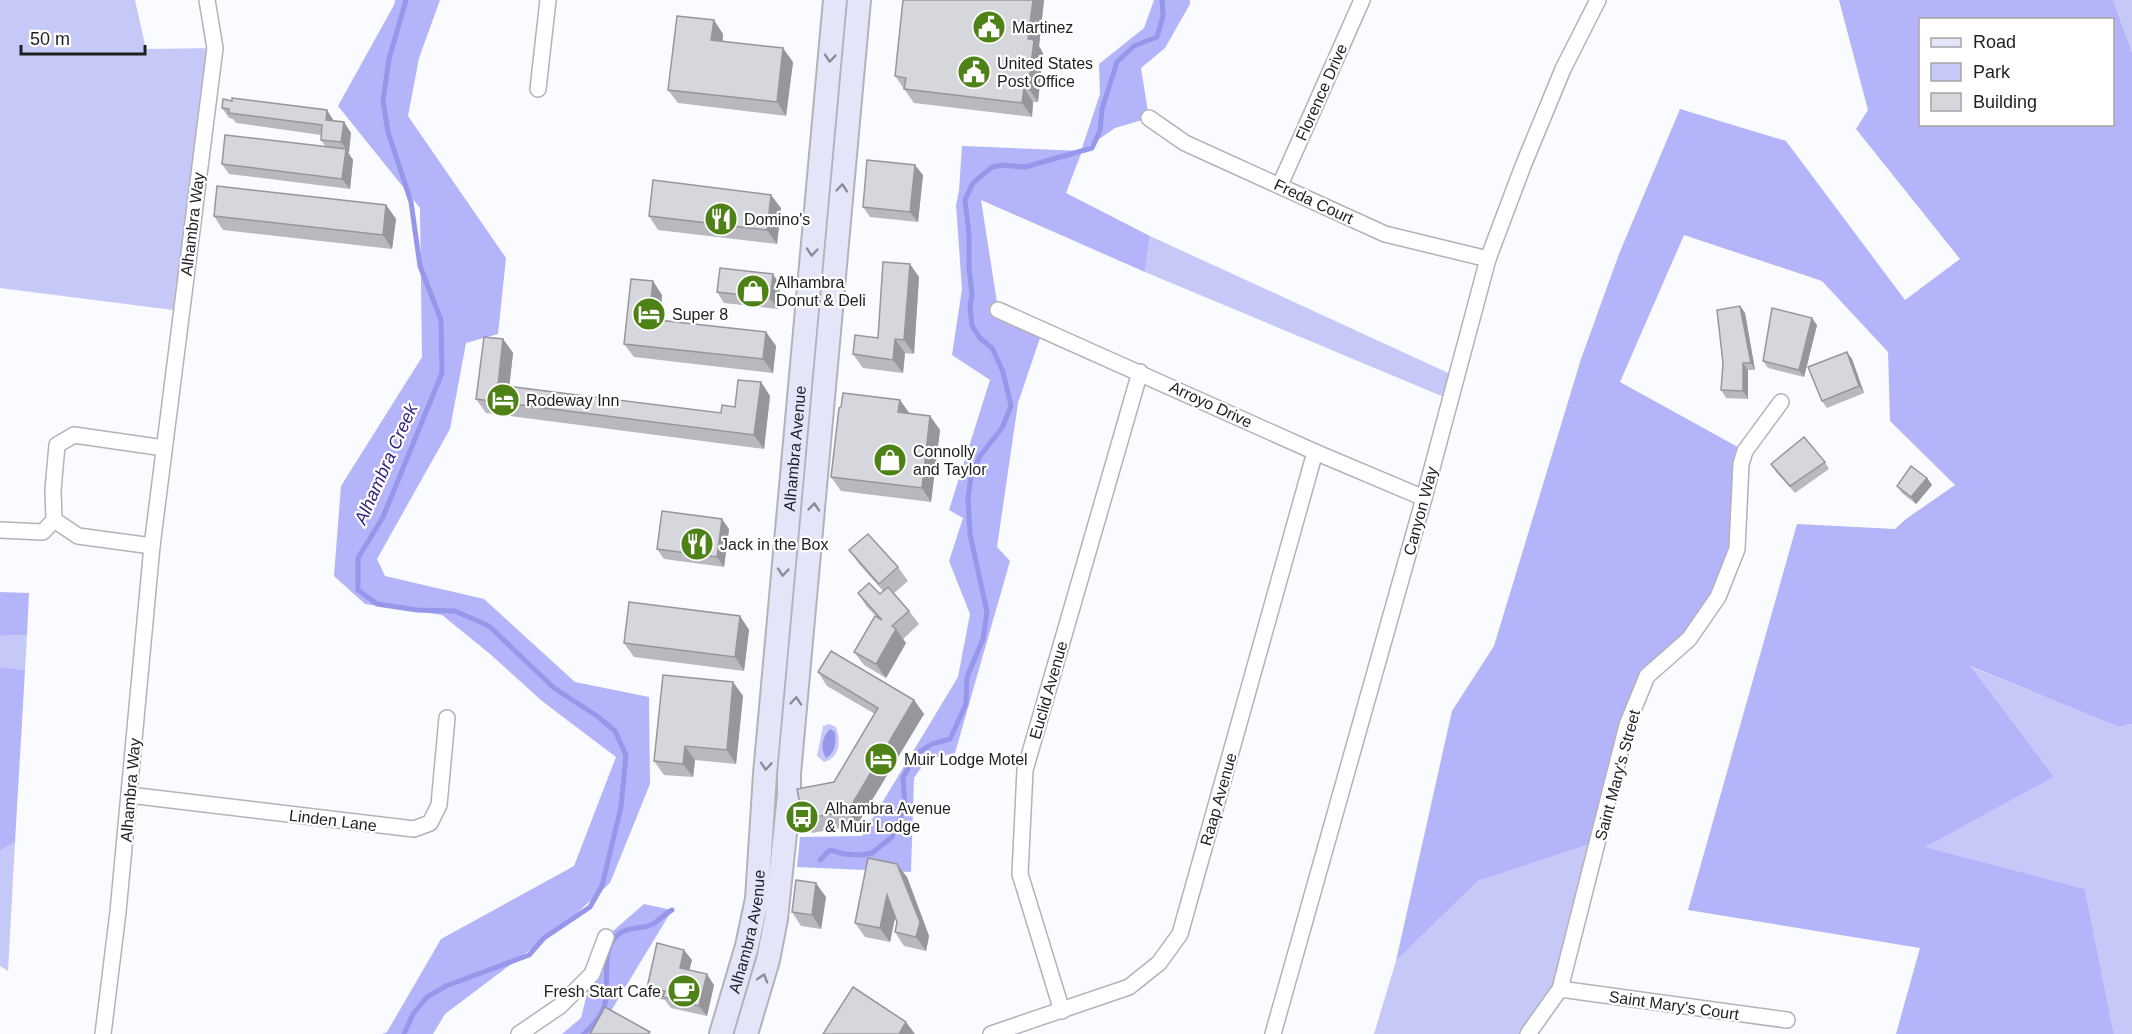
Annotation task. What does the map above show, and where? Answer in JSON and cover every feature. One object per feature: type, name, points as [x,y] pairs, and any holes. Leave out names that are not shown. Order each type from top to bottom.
[{"type":"main road","name":"Alhambra Avenue","points":[[721,1034],[745,953],[757,899],[767,753],[835,0]]},
{"type":"main road","name":"Alhambra Avenue","points":[[746,1034],[768,960],[777,908],[859,0]]},
{"type":"street","name":"Alhambra Way","points":[[103,1034],[129,795],[152,546],[215,48],[207,0]]},
{"type":"street","points":[[538,88],[548,0]]},
{"type":"street","name":"Florence Drive","points":[[1280,185],[1362,0]]},
{"type":"street","name":"Canyon Way","points":[[1273,1034],[1424,498],[1488,260],[1563,69],[1598,0]]},
{"type":"street","name":"Freda Court","points":[[1149,118],[1185,143],[1385,234],[1488,260]]},
{"type":"street","name":"Arroyo Drive","points":[[998,310],[1315,452],[1424,498]]},
{"type":"street","name":"Euclid Avenue","points":[[1062,1011],[1020,874],[1025,770],[1140,372]]},
{"type":"street","name":"Saint Mary's Street","points":[[1528,1034],[1560,989],[1627,725],[1647,676],[1689,639],[1718,597],[1737,549],[1741,464],[1745,451],[1780,402]]},
{"type":"street","points":[[0,530],[43,532],[54,520],[53,490],[57,445],[74,435],[164,448]]},
{"type":"street","name":"Raap Avenue","points":[[991,1034],[1129,987],[1159,963],[1180,934],[1315,452]]},
{"type":"street","points":[[54,520],[78,536],[152,546]]},
{"type":"street","name":"Linden Lane","points":[[129,795],[414,829],[430,822],[439,805],[447,718]]},
{"type":"street","points":[[519,1034],[560,1006],[592,974],[606,937]]},
{"type":"street","name":"Saint Mary's Court","points":[[1560,989],[1787,1020]]},
{"type":"green space","points":[[0,0],[135,0],[146,49],[215,48],[181,311],[0,288]]},
{"type":"green space","points":[[2113,0],[2132,0],[2132,52]]},
{"type":"green space","points":[[1150,236],[1457,377],[1451,400],[1145,272]]},
{"type":"green space","points":[[27,635],[25,670],[0,667],[0,636]]},
{"type":"green space","points":[[1969,666],[2119,727],[2132,724],[2132,1034],[2114,1034],[2085,889],[1924,847],[2054,777]]},
{"type":"green space","points":[[829,724],[836,727],[839,743],[833,757],[824,762],[817,756],[823,726]]},
{"type":"green space","points":[[1599,841],[1560,989],[1528,1034],[1374,1034],[1396,961],[1478,881]]},
{"type":"green space","points":[[15,842],[8,971],[0,966],[0,851]]},
{"type":"shaded area","points":[[395,0],[440,0],[419,58],[408,116],[506,258],[498,334],[466,343],[450,429],[377,559],[385,576],[484,599],[575,682],[649,697],[650,784],[610,883],[567,922],[445,1014],[433,1034],[382,1034],[387,1032],[441,939],[574,866],[616,757],[542,701],[442,615],[365,604],[334,576],[341,486],[422,357],[420,208],[338,106]]},
{"type":"shaded area","points":[[1154,0],[1190,0],[1190,4],[1165,48],[1141,68],[1149,118],[1115,128],[1082,151],[1066,193],[1150,236],[1145,272],[981,200],[998,309],[1043,329],[1018,403],[997,547],[1010,561],[955,753],[927,759],[914,778],[911,872],[797,867],[800,837],[862,836],[958,677],[970,614],[949,561],[963,518],[949,510],[990,380],[952,355],[962,289],[956,205],[962,146],[1081,151],[1100,94],[1099,64],[1144,28]]},
{"type":"shaded area","points":[[1839,0],[2113,0],[2132,52],[2132,724],[2119,727],[1970,666],[2054,777],[1925,847],[2085,889],[2114,1034],[1896,1034],[1920,948],[1688,910],[1797,524],[1895,529],[1955,485],[1890,421],[1888,352],[1822,281],[1684,235],[1620,382],[1745,451],[1737,549],[1718,597],[1647,676],[1599,841],[1478,881],[1396,961],[1452,711],[1494,646],[1581,359],[1619,254],[1680,109],[1786,141],[1905,300],[1960,259],[1856,129],[1868,110]]},
{"type":"shaded area","points":[[0,592],[29,593],[27,635],[0,636]]},
{"type":"shaded area","points":[[0,667],[25,670],[15,842],[0,851]]},
{"type":"shaded area","points":[[830,729],[835,732],[835,743],[834,750],[826,758],[823,743]]},
{"type":"shaded area","points":[[644,904],[672,910],[597,1034],[562,1034],[581,1018],[592,974],[606,937]]},
{"type":"building","name":"United States Post Office","points":[[903,0],[1033,0],[1028,39],[1034,40],[1028,88],[1024,88],[1022,103],[904,89],[906,78],[895,76]]},
{"type":"building","points":[[677,16],[714,20],[711,40],[783,48],[777,102],[668,90]]},
{"type":"building","points":[[232,98],[327,110],[326,120],[344,122],[341,142],[321,140],[322,125],[229,113],[229,109],[222,108],[223,99],[232,101]]},
{"type":"building","points":[[225,135],[346,149],[342,179],[222,164]]},
{"type":"building","points":[[867,160],[915,165],[910,212],[863,207]]},
{"type":"building","points":[[653,180],[771,195],[767,230],[649,216]]},
{"type":"building","points":[[217,186],[386,205],[383,235],[214,216]]},
{"type":"building","points":[[883,262],[910,264],[904,340],[895,339],[893,360],[853,354],[855,335],[878,338]]},
{"type":"building","points":[[720,268],[773,274],[770,298],[717,292]]},
{"type":"building","points":[[631,279],[653,281],[649,319],[766,332],[763,359],[624,344]]},
{"type":"building","points":[[1740,306],[1751,363],[1743,363],[1743,391],[1721,390],[1723,363],[1717,310]]},
{"type":"building","points":[[1772,308],[1812,318],[1799,370],[1763,361]]},
{"type":"building","points":[[484,337],[503,339],[498,385],[721,413],[722,405],[735,407],[738,380],[761,382],[754,435],[476,399]]},
{"type":"building","points":[[1847,352],[1859,386],[1822,401],[1808,367]]},
{"type":"building","name":"Connolly and Taylor","points":[[843,393],[900,400],[898,412],[930,416],[922,488],[831,477],[839,408]]},
{"type":"building","points":[[1804,437],[1825,462],[1790,486],[1771,464]]},
{"type":"building","points":[[1911,466],[1927,478],[1911,497],[1897,486]]},
{"type":"building","name":"Jack in the Box","points":[[662,511],[722,519],[717,557],[657,549]]},
{"type":"building","points":[[868,534],[898,567],[879,584],[849,550]]},
{"type":"building","points":[[869,583],[880,594],[888,587],[909,611],[892,626],[896,629],[876,664],[854,652],[875,616],[882,620],[858,593]]},
{"type":"building","points":[[629,602],[740,616],[735,657],[624,643]]},
{"type":"building","points":[[831,651],[914,700],[848,811],[803,819],[797,789],[834,782],[878,708],[818,672]]},
{"type":"building","points":[[663,675],[733,682],[727,750],[685,746],[683,764],[654,761]]},
{"type":"building","points":[[868,858],[897,864],[920,922],[916,937],[895,932],[897,922],[887,895],[880,928],[855,923]]},
{"type":"building","points":[[796,880],[816,883],[812,915],[792,912]]},
{"type":"building","name":"Fresh Start Cafe","points":[[657,943],[684,950],[680,968],[707,974],[699,1006],[663,997],[665,991],[647,988]]},
{"type":"building","points":[[853,987],[906,1022],[899,1034],[823,1034]]},
{"type":"building","points":[[605,1007],[650,1032],[648,1034],[590,1034]]},
{"type":"waterway","name":"Alhambra Creek","points":[[404,1034],[413,1014],[427,997],[446,986],[529,955],[544,938],[590,907],[602,886],[621,807],[626,755],[615,731],[597,716],[554,688],[489,626],[455,611],[417,610],[377,604],[358,590],[358,558],[383,517],[442,373],[441,320],[420,266],[411,202],[388,132],[383,101],[389,59],[406,0]]},
{"type":"waterway","points":[[820,860],[830,850],[844,854],[872,853],[892,837],[905,806],[903,778],[915,755],[932,744],[950,739],[966,704],[967,677],[983,639],[987,612],[970,534],[968,498],[971,476],[980,456],[1002,428],[1011,406],[1003,372],[992,348],[980,338],[972,326],[969,235],[965,200],[973,183],[992,167],[1002,165],[1025,167],[1092,148],[1100,131],[1102,109],[1117,62],[1134,46],[1157,37],[1163,16],[1162,0]]},
{"type":"waterway","points":[[584,1034],[599,1018],[605,1004],[608,955],[614,939],[623,931],[653,924],[672,910]]},
{"type":"place","name":"Martinez","points":[[989,27]]},
{"type":"place","name":"United States Post Office","points":[[974,72]]},
{"type":"place","name":"Domino's","points":[[721,219]]},
{"type":"place","name":"Alhambra Donut & Deli","points":[[753,291]]},
{"type":"place","name":"Super 8","points":[[649,314]]},
{"type":"place","name":"Rodeway Inn","points":[[503,400]]},
{"type":"place","name":"Connolly and Taylor","points":[[890,460]]},
{"type":"place","name":"Jack in the Box","points":[[697,544]]},
{"type":"place","name":"Muir Lodge Motel","points":[[881,759]]},
{"type":"place","name":"Alhambra Avenue & Muir Lodge","points":[[802,817]]},
{"type":"place","name":"Fresh Start Cafe","points":[[684,991]]}]
